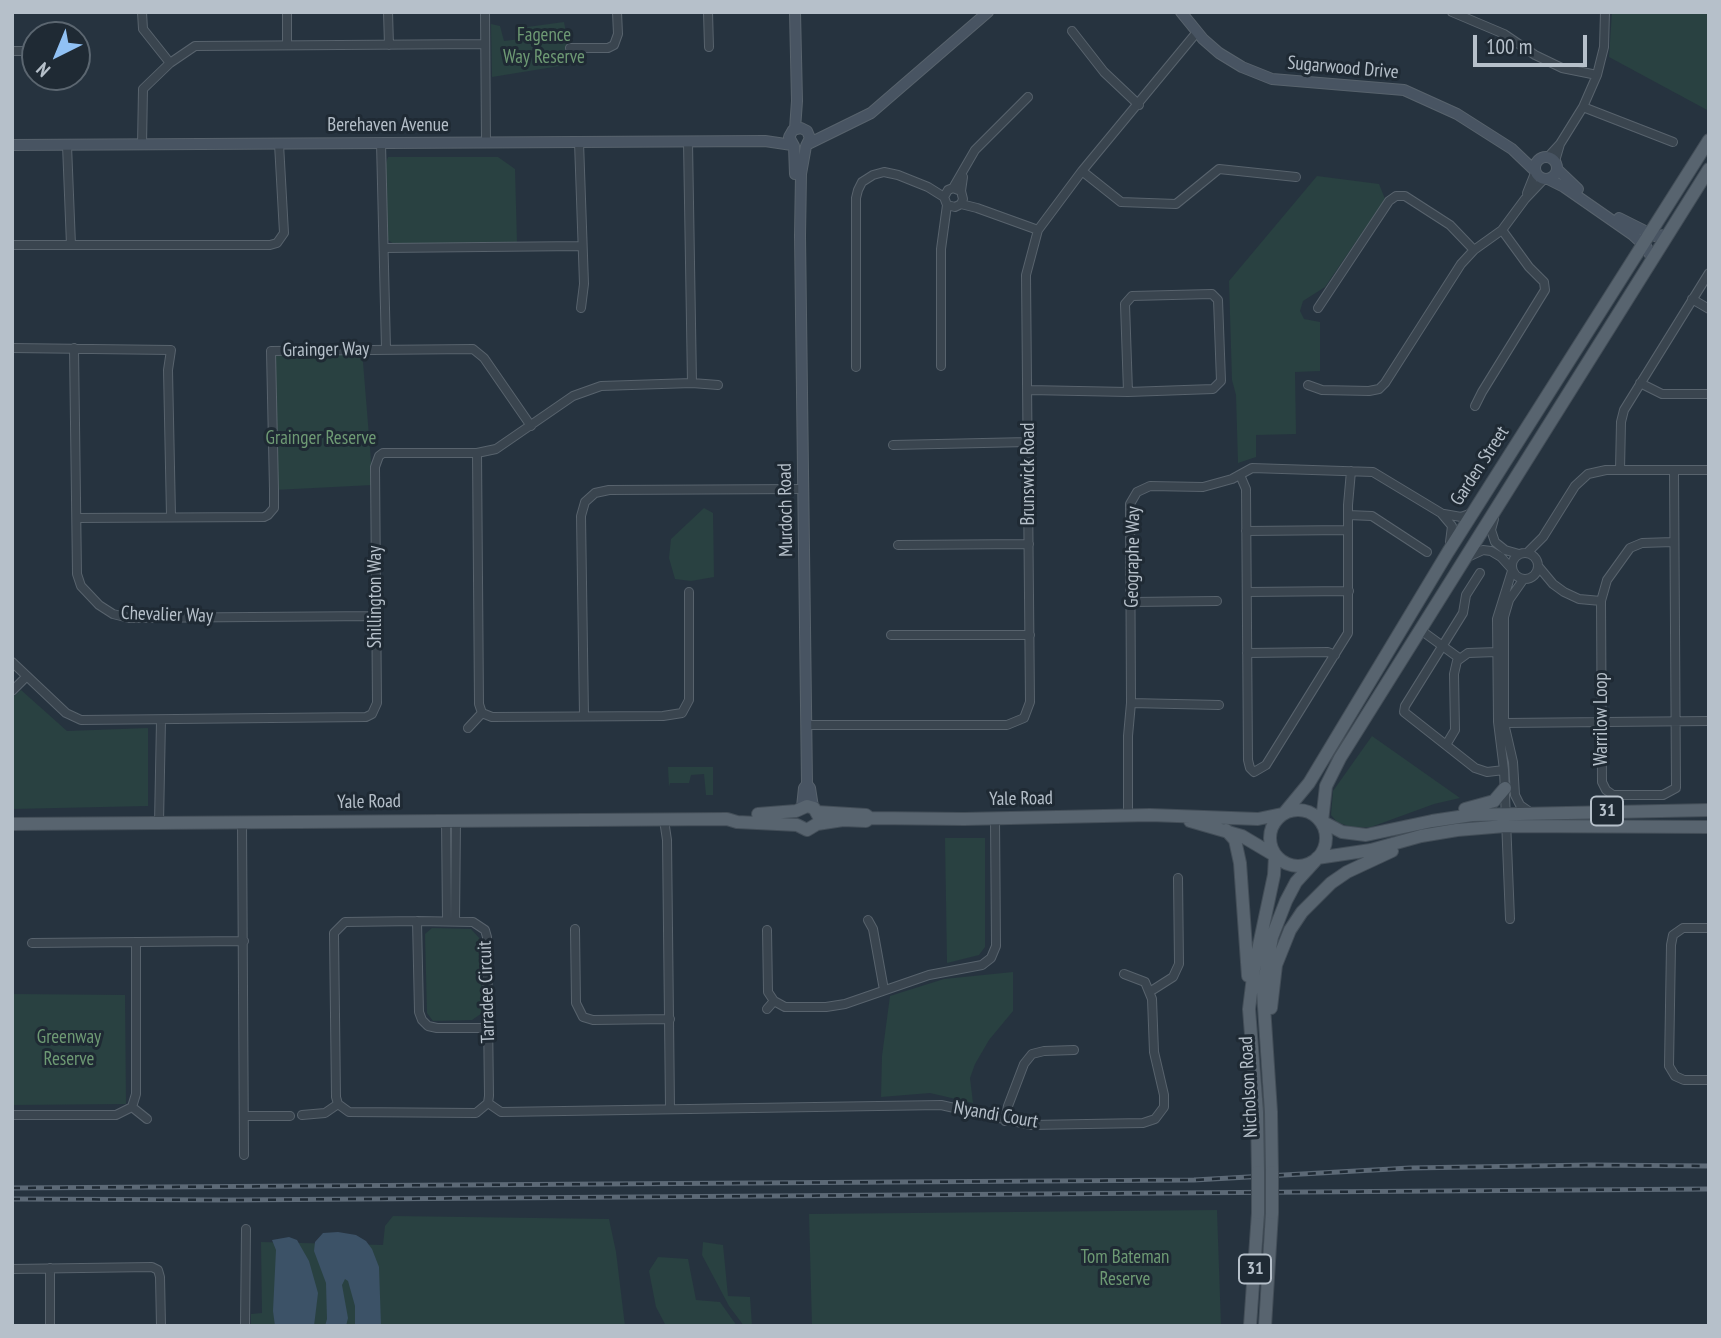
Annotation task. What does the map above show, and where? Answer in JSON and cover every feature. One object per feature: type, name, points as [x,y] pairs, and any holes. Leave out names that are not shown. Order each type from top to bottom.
[{"type":"main road","name":"Garden Street","points":[[1284,813],[1304,791],[1448,552],[1709,140]]},
{"type":"main road","name":"Garden Street","points":[[1322,822],[1323,799],[1332,773],[1709,169]]},
{"type":"main road","points":[[1552,390],[1584,350],[1589,348],[1594,352]]},
{"type":"main road","points":[[1363,693],[1369,694],[1374,690],[1394,659],[1412,645]]},
{"type":"main road","points":[[1418,830],[1429,816],[1494,801],[1505,788]]},
{"type":"main road","name":"31","points":[[1709,810],[1505,812],[1472,815],[1418,830],[1383,848],[1317,859],[1302,866],[1295,866],[1274,855],[1270,844],[1271,828],[1284,813],[1305,811],[1342,832],[1366,835],[1418,830],[1505,826],[1709,827]]},
{"type":"main road","points":[[797,825],[794,818],[809,812]]},
{"type":"main road","name":"Yale Road","points":[[727,819],[736,814],[809,812],[866,815],[870,818],[1173,816],[1258,819],[1284,813]]},
{"type":"main road","name":"Yale Road","points":[[12,824],[727,819],[737,822],[797,825],[807,830],[809,812]]},
{"type":"main road","name":"Yale Road","points":[[1173,816],[1226,830],[1274,855]]},
{"type":"main road","name":"31","points":[[1317,859],[1326,842],[1322,822]]},
{"type":"main road","points":[[1226,830],[1236,840],[1241,875],[1249,1009]]},
{"type":"main road","name":"31","points":[[1265,1032],[1271,1017],[1276,965],[1290,930],[1302,912],[1331,883],[1418,830]]},
{"type":"main road","name":"Nicholson Road","points":[[1265,1326],[1272,1213],[1257,1112],[1249,1009],[1254,969],[1273,883],[1274,855]]},
{"type":"main road","name":"Nicholson Road","points":[[1250,1326],[1258,1213],[1271,1112],[1263,991],[1272,937],[1286,901],[1296,882],[1317,859]]},
{"type":"street","points":[[142,12],[143,29],[170,63]]},
{"type":"street","points":[[287,12],[287,44]]},
{"type":"street","points":[[388,12],[389,45]]},
{"type":"street","points":[[485,12],[486,143]]},
{"type":"street","points":[[570,48],[608,48],[614,45],[618,34],[617,12]]},
{"type":"street","points":[[708,12],[709,47]]},
{"type":"street","name":"Murdoch Road","points":[[795,12],[800,131],[810,138],[800,146],[795,195],[800,236],[807,725],[807,784],[804,788],[809,812]]},
{"type":"street","points":[[800,146],[871,113],[988,12]]},
{"type":"street","name":"Sugarwood Drive","points":[[1181,12],[1219,53],[1242,67],[1272,79],[1404,90],[1457,114],[1545,169],[1564,187],[1646,239],[1652,259]]},
{"type":"street","points":[[1452,12],[1504,34],[1535,55],[1562,68],[1597,75]]},
{"type":"street","points":[[1308,385],[1322,390],[1369,391],[1385,383],[1461,264],[1474,250],[1502,230],[1545,169],[1583,107],[1597,75],[1604,47],[1605,12]]},
{"type":"street","points":[[1072,31],[1104,72],[1139,105]]},
{"type":"street","name":"Brunswick Road","points":[[807,725],[1007,725],[1024,718],[1030,702],[1026,275],[1038,230],[1082,172],[1175,60],[1200,35]]},
{"type":"street","points":[[142,145],[142,89],[170,63],[195,46],[485,44]]},
{"type":"street","points":[[941,366],[941,250],[945,222],[975,150],[1028,97]]},
{"type":"street","points":[[1583,107],[1673,142]]},
{"type":"street","name":"Murdoch Road","points":[[800,131],[790,141],[800,146]]},
{"type":"street","name":"Berehaven Avenue","points":[[765,141],[800,131],[832,132]]},
{"type":"street","name":"Berehaven Avenue","points":[[12,145],[765,141],[800,146]]},
{"type":"street","points":[[579,142],[584,284],[581,308]]},
{"type":"street","points":[[688,142],[692,383]]},
{"type":"street","points":[[381,143],[386,248],[386,349]]},
{"type":"street","points":[[12,245],[277,243],[284,233],[279,144]]},
{"type":"street","points":[[68,145],[71,245]]},
{"type":"street","points":[[1082,172],[1121,202],[1176,204],[1219,169],[1296,177]]},
{"type":"street","points":[[856,366],[856,198],[862,182],[884,172],[898,175],[1038,230]]},
{"type":"street","points":[[1318,308],[1389,201],[1396,196],[1405,196],[1450,225],[1474,250]]},
{"type":"street","points":[[1475,406],[1545,290],[1544,282],[1529,267],[1502,230]]},
{"type":"street","points":[[1646,239],[1667,236]]},
{"type":"street","points":[[386,248],[582,246]]},
{"type":"street","points":[[1620,470],[1622,415],[1709,273]]},
{"type":"street","points":[[1029,390],[1128,392],[1213,389],[1221,381],[1218,300],[1212,294],[1132,296],[1125,304],[1128,392]]},
{"type":"street","points":[[1692,299],[1709,309]]},
{"type":"street","points":[[12,348],[172,350],[168,370],[171,516]]},
{"type":"street","name":"Chevalier Way","points":[[74,348],[77,574],[81,586],[99,605],[118,616],[376,617]]},
{"type":"street","name":"Grainger Way","points":[[77,518],[264,517],[272,512],[274,490],[271,351],[473,349],[484,358],[531,426]]},
{"type":"street","name":"Shillington Way","points":[[12,662],[73,718],[82,720],[366,717],[372,714],[377,704],[376,460],[383,453],[477,453],[496,449],[573,396],[591,388],[692,383],[719,385]]},
{"type":"street","points":[[1640,383],[1662,394],[1709,394]]},
{"type":"street","points":[[893,444],[1028,442]]},
{"type":"street","points":[[477,453],[479,704],[482,713],[492,717],[677,715],[685,710],[689,700],[688,592]]},
{"type":"street","name":"Geographe Way","points":[[1128,816],[1128,736],[1132,703],[1130,505],[1137,492],[1150,486],[1203,487],[1236,477],[1252,468],[1373,472],[1441,513]]},
{"type":"street","points":[[1510,919],[1504,770],[1498,723],[1497,652],[1499,610],[1509,585],[1513,560],[1543,537],[1583,477],[1599,470],[1709,470]]},
{"type":"street","name":"Warrilow Loop","points":[[1673,542],[1642,543],[1630,548],[1607,580],[1601,601],[1602,782],[1606,790],[1613,795],[1663,795],[1676,788],[1674,470]]},
{"type":"street","points":[[1236,477],[1246,489],[1248,760],[1254,772],[1266,765],[1348,633],[1348,515],[1351,471]]},
{"type":"street","points":[[584,716],[581,516],[585,502],[595,493],[609,490],[803,489]]},
{"type":"street","points":[[1495,509],[1491,530],[1493,540],[1500,547],[1523,553],[1538,563],[1553,584]]},
{"type":"street","points":[[1441,513],[1461,517],[1474,512]]},
{"type":"street","points":[[1441,513],[1448,519],[1453,530],[1448,552]]},
{"type":"street","points":[[1348,515],[1372,516],[1427,552]]},
{"type":"street","points":[[1246,531],[1348,530]]},
{"type":"street","points":[[1530,812],[1520,805],[1515,795],[1513,762],[1504,723],[1504,617],[1508,600],[1526,579],[1536,574],[1543,537]]},
{"type":"street","points":[[898,545],[1029,544]]},
{"type":"street","points":[[1462,561],[1477,551],[1487,550],[1501,557],[1512,570],[1526,579],[1553,584],[1580,598],[1601,601]]},
{"type":"street","points":[[1480,573],[1466,595],[1463,613],[1405,706],[1404,712],[1475,768],[1487,772],[1504,770]]},
{"type":"street","points":[[1247,592],[1349,591]]},
{"type":"street","points":[[1132,602],[1217,601]]},
{"type":"street","points":[[1422,631],[1459,658]]},
{"type":"street","points":[[891,635],[1030,635]]},
{"type":"street","points":[[1247,653],[1328,652],[1335,655]]},
{"type":"street","points":[[1446,746],[1455,730],[1454,674],[1459,658],[1468,653],[1497,652]]},
{"type":"street","points":[[12,691],[27,676]]},
{"type":"street","points":[[1132,703],[1219,705]]},
{"type":"street","points":[[468,728],[482,713]]},
{"type":"street","points":[[159,823],[161,720]]},
{"type":"street","points":[[1504,723],[1709,721]]},
{"type":"street","points":[[766,930],[767,986],[770,997],[785,1007],[845,1004],[937,973],[982,965],[991,958],[996,946],[995,818]]},
{"type":"street","points":[[668,820],[671,830],[667,840],[670,1108]]},
{"type":"street","points":[[451,821],[451,921]]},
{"type":"street","points":[[242,823],[244,1155]]},
{"type":"street","points":[[1124,974],[1145,982],[1151,991],[1173,977],[1179,964],[1178,878]]},
{"type":"street","points":[[868,920],[873,929],[884,990]]},
{"type":"street","points":[[417,921],[419,1012],[422,1020],[428,1026],[437,1028],[488,1028]]},
{"type":"street","name":"Tarradee Circuit","points":[[338,1104],[334,933],[345,922],[417,921],[473,922],[485,930],[488,1103]]},
{"type":"street","points":[[1709,928],[1683,928],[1673,935],[1670,1066],[1675,1076],[1684,1080],[1709,1080]]},
{"type":"street","points":[[575,929],[576,1003],[581,1020],[670,1019]]},
{"type":"street","points":[[32,943],[244,941]]},
{"type":"street","points":[[12,1115],[116,1115],[132,1107],[136,1094],[136,942]]},
{"type":"street","name":"Nyandi Court","points":[[488,1103],[501,1112],[941,1105],[1031,1125],[1143,1123],[1155,1119],[1164,1107],[1164,1095],[1154,1052],[1151,991]]},
{"type":"street","points":[[767,1009],[774,1001]]},
{"type":"street","points":[[1005,1121],[1024,1064],[1032,1054],[1074,1050]]},
{"type":"street","points":[[302,1115],[325,1113],[338,1104],[349,1112],[476,1113],[488,1103]]},
{"type":"street","points":[[132,1107],[147,1119]]},
{"type":"street","points":[[244,1116],[290,1116]]},
{"type":"street","points":[[246,1229],[246,1326]]},
{"type":"street","points":[[12,1269],[152,1267],[158,1270],[160,1277],[161,1326]]},
{"type":"street","points":[[50,1268],[50,1326]]},
{"type":"green space","points":[[1612,12],[1709,12],[1709,111],[1609,57]]},
{"type":"green space","name":"Fagence Way Reserve","points":[[564,22],[572,64],[492,77],[491,24],[500,26],[504,41],[520,39],[520,28]]},
{"type":"green space","points":[[388,157],[498,157],[515,169],[517,243],[394,244],[385,238],[385,166]]},
{"type":"green space","points":[[1317,176],[1379,184],[1385,199],[1325,287],[1303,301],[1300,311],[1304,319],[1320,322],[1320,371],[1295,372],[1296,434],[1256,435],[1256,457],[1238,463],[1229,281]]},
{"type":"green space","name":"Grainger Reserve","points":[[362,350],[373,485],[274,490],[271,351]]},
{"type":"green space","points":[[704,508],[713,513],[714,577],[691,581],[675,579],[669,558],[671,539]]},
{"type":"green space","points":[[21,690],[67,731],[148,728],[148,806],[12,809],[12,698]]},
{"type":"green space","points":[[1372,736],[1460,798],[1434,804],[1371,827],[1354,828],[1337,822],[1331,815],[1333,791]]},
{"type":"green space","points":[[668,767],[713,767],[713,795],[706,795],[704,774],[691,775],[689,783],[670,783],[669,787]]},
{"type":"green space","points":[[945,838],[985,838],[985,947],[979,955],[947,963]]},
{"type":"green space","points":[[432,928],[471,929],[480,939],[482,1013],[472,1020],[433,1021],[427,1013],[425,934]]},
{"type":"green space","points":[[1013,972],[1013,1011],[989,1040],[975,1064],[970,1078],[973,1103],[930,1093],[881,1097],[882,1056],[890,996],[944,979]]},
{"type":"green space","name":"Greenway Reserve","points":[[12,994],[125,995],[126,1104],[12,1105]]},
{"type":"green space","name":"Tom Bateman Reserve","points":[[1217,1210],[1221,1326],[812,1326],[809,1214]]},
{"type":"green space","points":[[393,1216],[609,1219],[625,1326],[251,1326],[251,1314],[262,1313],[261,1242],[383,1245],[385,1226]]},
{"type":"green space","points":[[703,1242],[723,1245],[728,1296],[750,1297],[752,1326],[744,1326],[729,1306],[702,1255]]},
{"type":"green space","points":[[658,1257],[688,1259],[696,1300],[720,1302],[737,1326],[666,1326],[656,1307],[649,1271]]},
{"type":"water","points":[[323,1233],[356,1235],[372,1249],[379,1267],[381,1326],[355,1326],[355,1306],[348,1281],[345,1279],[342,1285],[348,1318],[346,1326],[325,1326],[326,1283],[314,1251],[315,1242]]},
{"type":"water","points":[[289,1237],[297,1240],[309,1261],[318,1293],[314,1326],[275,1326],[273,1311],[276,1250],[272,1240]]},
{"type":"railway","points":[[12,1188],[1194,1180],[1410,1168],[1709,1166]]},
{"type":"railway","points":[[12,1199],[230,1200],[1709,1189]]}]
